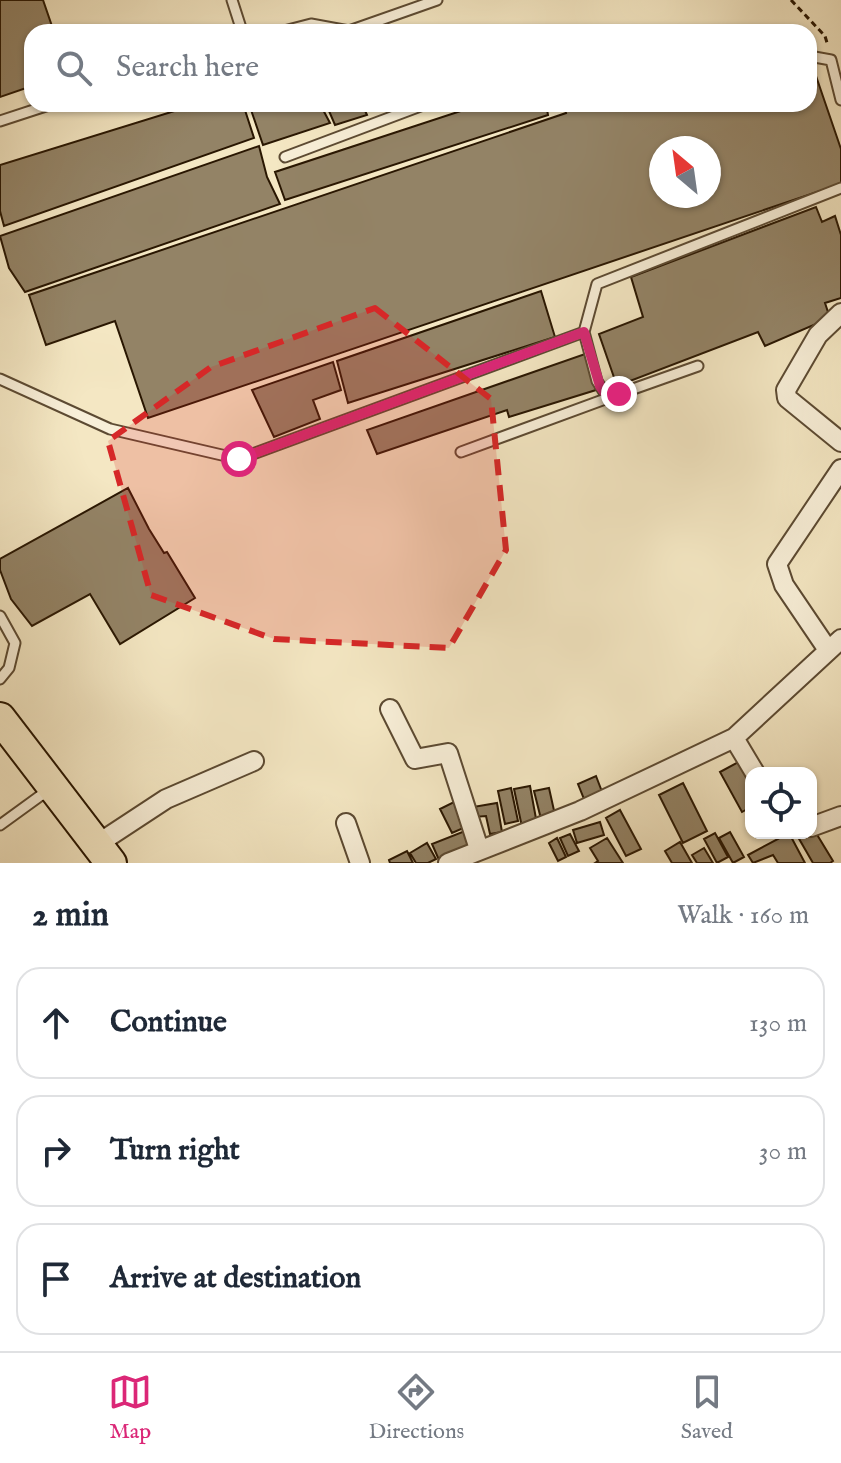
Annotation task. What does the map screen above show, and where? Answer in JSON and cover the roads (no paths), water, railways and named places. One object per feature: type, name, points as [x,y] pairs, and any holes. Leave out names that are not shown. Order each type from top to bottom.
[{"type":"main road","points":[[0,718],[103,854]]},
{"type":"street","points":[[841,313],[818,335],[786,390],[787,398],[841,442]]},
{"type":"street","points":[[448,863],[580,811],[734,738],[834,645],[784,585],[777,564],[841,469]]},
{"type":"street","points":[[390,709],[415,759],[448,753],[479,849]]},
{"type":"street","points":[[734,738],[751,767]]},
{"type":"street","points":[[103,854],[166,799],[254,761]]},
{"type":"street","points":[[817,825],[841,816]]},
{"type":"street","points":[[346,823],[360,863]]},
{"type":"lane","points":[[232,0],[240,24]]},
{"type":"lane","points":[[369,24],[437,0]]},
{"type":"lane","points":[[817,57],[831,60],[841,100]]},
{"type":"lane","points":[[0,121],[28,112]]},
{"type":"lane","points":[[285,157],[405,112]]},
{"type":"lane","points":[[619,394],[604,392],[600,386],[584,332],[597,284],[841,188]]},
{"type":"lane","points":[[0,379],[110,429],[239,459],[584,332]]},
{"type":"lane","points":[[461,452],[698,366]]},
{"type":"lane","points":[[0,616],[15,643],[9,668],[0,679]]},
{"type":"lane","points":[[1,821],[55,790]]}]
